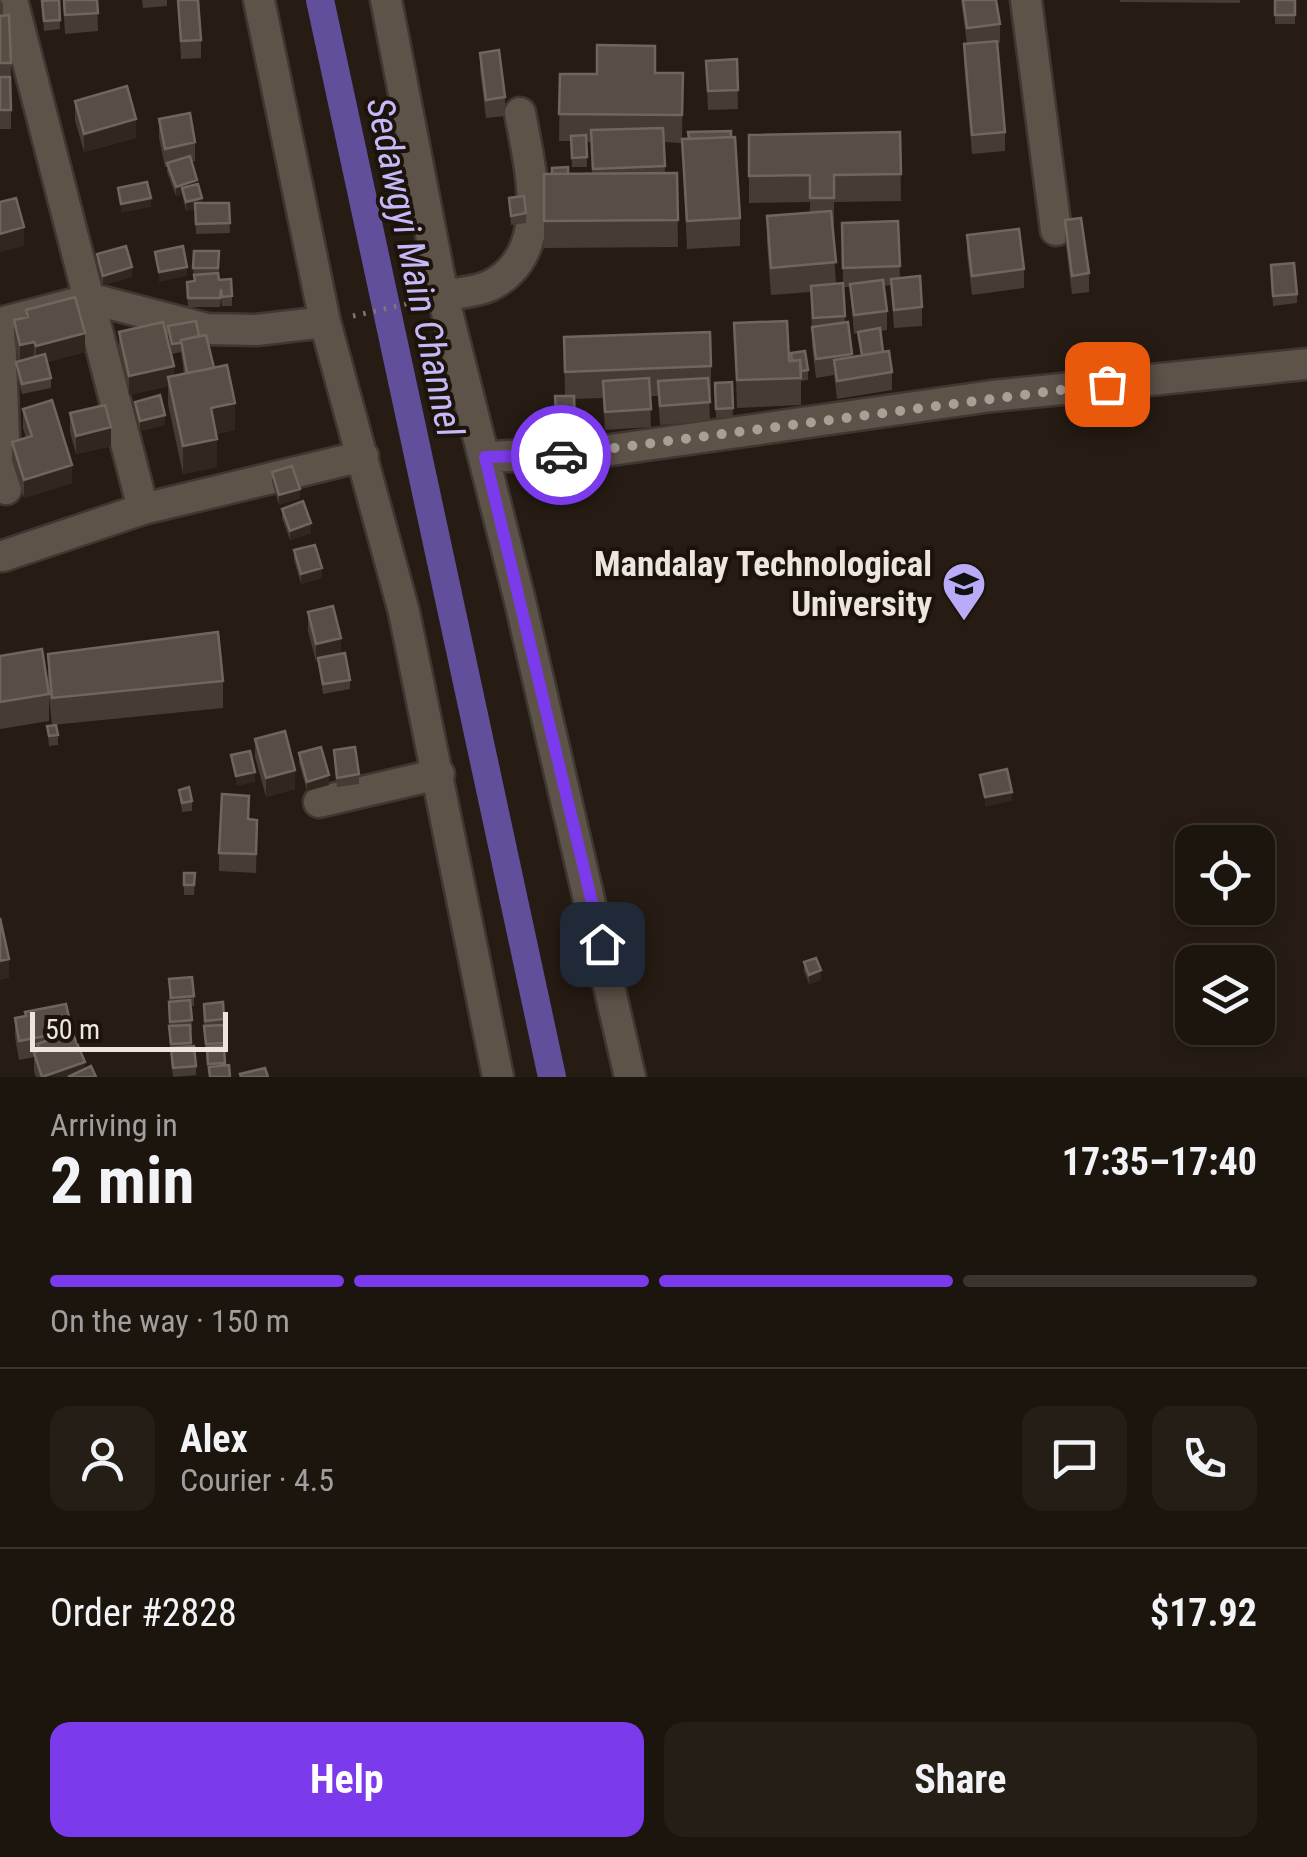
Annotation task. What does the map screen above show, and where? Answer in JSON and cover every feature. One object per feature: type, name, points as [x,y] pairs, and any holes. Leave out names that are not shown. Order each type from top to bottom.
[{"type":"street","points":[[12,0],[143,509]]},
{"type":"street","points":[[259,0],[337,320],[363,456],[404,612],[440,774],[498,1077]]},
{"type":"street","points":[[386,0],[431,299],[485,457],[630,1077]]},
{"type":"street","points":[[1026,0],[1056,230]]},
{"type":"street","points":[[431,299],[489,286],[522,260],[534,196],[520,113]]},
{"type":"street","points":[[0,323],[92,299],[207,329],[256,330],[337,320]]},
{"type":"street","points":[[0,333],[6,489]]},
{"type":"street","points":[[485,457],[590,454],[992,396],[1307,364]]},
{"type":"street","points":[[3,556],[143,509],[363,456]]},
{"type":"street","points":[[318,802],[440,774]]},
{"type":"path","points":[[337,320],[431,299]]},
{"type":"building","points":[[59,0],[60,20],[44,21],[42,1]]},
{"type":"building","points":[[64,0],[97,0],[98,13],[65,15]]},
{"type":"building","points":[[178,0],[198,0],[201,40],[181,41]]},
{"type":"building","points":[[963,0],[996,0],[1000,24],[967,28]]},
{"type":"building","points":[[1275,0],[1295,0],[1295,15],[1275,15]]},
{"type":"building","points":[[9,15],[11,63],[0,63],[0,16]]},
{"type":"building","points":[[997,41],[1005,132],[972,135],[964,44]]},
{"type":"building","points":[[597,45],[655,46],[655,73],[683,73],[682,115],[559,114],[560,74],[597,74]]},
{"type":"building","points":[[499,50],[505,97],[486,100],[480,53]]},
{"type":"building","points":[[737,59],[738,90],[708,91],[706,61]]},
{"type":"building","points":[[0,77],[10,77],[11,110],[0,110]]},
{"type":"building","points":[[127,86],[136,119],[84,134],[75,101]]},
{"type":"building","points":[[190,113],[195,142],[165,149],[159,119]]},
{"type":"building","points":[[663,128],[665,166],[593,169],[591,130]]},
{"type":"building","points":[[731,131],[731,137],[689,139],[688,132]]},
{"type":"building","points":[[900,132],[901,174],[834,175],[834,198],[810,198],[810,175],[749,176],[749,135]]},
{"type":"building","points":[[586,135],[587,157],[572,158],[571,136]]},
{"type":"building","points":[[735,137],[740,218],[687,221],[682,139]]},
{"type":"building","points":[[190,156],[197,180],[176,187],[167,163]]},
{"type":"building","points":[[568,167],[568,174],[552,174],[552,168]]},
{"type":"building","points":[[677,173],[678,220],[544,221],[544,174]]},
{"type":"building","points":[[147,182],[151,198],[121,204],[118,188]]},
{"type":"building","points":[[198,184],[202,198],[186,202],[182,188]]},
{"type":"building","points":[[524,196],[526,213],[511,216],[509,198]]},
{"type":"building","points":[[16,198],[24,227],[0,234],[0,202]]},
{"type":"building","points":[[195,203],[229,203],[230,223],[196,224]]},
{"type":"building","points":[[831,211],[836,262],[771,268],[767,216]]},
{"type":"building","points":[[1081,218],[1089,273],[1072,276],[1065,220]]},
{"type":"building","points":[[898,221],[900,266],[843,268],[842,223]]},
{"type":"building","points":[[1019,229],[1024,269],[972,276],[967,235]]},
{"type":"building","points":[[126,246],[132,267],[103,276],[97,254]]},
{"type":"building","points":[[183,246],[187,267],[159,272],[155,252]]},
{"type":"building","points":[[194,251],[219,251],[218,268],[193,268]]},
{"type":"building","points":[[1294,263],[1297,294],[1273,296],[1271,265]]},
{"type":"building","points":[[218,273],[219,280],[231,279],[232,296],[222,297],[221,289],[220,298],[188,298],[187,282],[195,281],[194,275]]},
{"type":"building","points":[[920,276],[922,307],[894,310],[891,279]]},
{"type":"building","points":[[883,280],[887,311],[854,315],[850,284]]},
{"type":"building","points":[[843,283],[845,316],[813,318],[811,286]]},
{"type":"building","points":[[75,297],[85,333],[36,346],[34,342],[20,345],[14,320],[28,317],[26,310]]},
{"type":"building","points":[[196,321],[199,336],[172,344],[168,326]]},
{"type":"building","points":[[787,321],[789,361],[800,360],[801,378],[737,380],[734,323]]},
{"type":"building","points":[[163,322],[174,366],[129,376],[119,332]]},
{"type":"building","points":[[848,322],[852,354],[816,359],[812,327]]},
{"type":"building","points":[[880,328],[883,352],[862,355],[858,332]]},
{"type":"building","points":[[710,332],[711,366],[565,372],[564,337]]},
{"type":"building","points":[[206,335],[214,368],[187,373],[181,340]]},
{"type":"building","points":[[805,351],[808,370],[801,371],[800,360],[792,361],[791,353]]},
{"type":"building","points":[[889,351],[892,372],[837,381],[834,360]]},
{"type":"building","points":[[45,354],[51,378],[22,384],[16,362]]},
{"type":"building","points":[[227,365],[235,403],[211,408],[217,439],[183,446],[168,377]]},
{"type":"building","points":[[649,378],[651,409],[605,412],[603,381]]},
{"type":"building","points":[[708,378],[710,402],[660,406],[658,381]]},
{"type":"building","points":[[732,382],[733,408],[716,409],[715,383]]},
{"type":"building","points":[[160,395],[165,415],[140,421],[135,402]]},
{"type":"building","points":[[555,396],[574,396],[575,426],[557,427]]},
{"type":"building","points":[[52,400],[72,465],[24,480],[12,442],[32,436],[23,409]]},
{"type":"building","points":[[105,405],[111,427],[76,436],[70,413]]},
{"type":"building","points":[[292,466],[300,489],[279,495],[272,472]]},
{"type":"building","points":[[303,501],[311,523],[290,531],[282,509]]},
{"type":"building","points":[[315,545],[322,568],[301,574],[294,550]]},
{"type":"building","points":[[333,606],[341,638],[316,644],[308,612]]},
{"type":"building","points":[[218,632],[223,681],[52,698],[48,654]]},
{"type":"building","points":[[42,649],[49,694],[0,702],[0,656]]},
{"type":"building","points":[[345,653],[350,680],[323,684],[318,658]]},
{"type":"building","points":[[56,725],[58,735],[49,736],[47,726]]},
{"type":"building","points":[[285,731],[295,770],[266,778],[255,739]]},
{"type":"building","points":[[321,747],[329,775],[307,782],[299,753]]},
{"type":"building","points":[[355,747],[359,774],[337,778],[334,750]]},
{"type":"building","points":[[250,751],[255,772],[236,776],[231,755]]},
{"type":"building","points":[[1007,769],[1012,792],[985,797],[980,775]]},
{"type":"building","points":[[189,787],[192,801],[182,803],[179,790]]},
{"type":"building","points":[[222,794],[249,796],[248,819],[257,820],[256,854],[219,853]]},
{"type":"building","points":[[184,873],[195,873],[194,885],[184,885]]},
{"type":"building","points":[[0,918],[9,959],[0,961]]},
{"type":"building","points":[[816,958],[821,970],[809,975],[804,962]]},
{"type":"building","points":[[192,977],[194,996],[171,998],[169,979]]},
{"type":"building","points":[[190,1000],[192,1020],[170,1022],[169,1002]]},
{"type":"building","points":[[223,1002],[224,1019],[205,1021],[204,1004]]},
{"type":"building","points":[[66,1004],[72,1031],[19,1041],[15,1018],[26,1016],[25,1012]]},
{"type":"building","points":[[190,1025],[191,1043],[171,1044],[169,1026]]},
{"type":"building","points":[[224,1025],[225,1043],[206,1044],[204,1026]]},
{"type":"building","points":[[72,1032],[85,1062],[42,1077],[34,1053],[40,1050],[37,1044]]},
{"type":"building","points":[[194,1046],[196,1066],[173,1068],[171,1048]]},
{"type":"building","points":[[224,1046],[225,1063],[208,1064],[207,1047]]},
{"type":"building","points":[[229,1065],[230,1077],[210,1077],[209,1067]]},
{"type":"building","points":[[91,1066],[96,1077],[68,1077]]},
{"type":"building","points":[[265,1068],[268,1077],[240,1074]]},
{"type":"waterway","name":"Sedawgyi Main Channel","points":[[320,0],[552,1077]]},
{"type":"way so far","points":[[561,455],[746,434],[992,396],[1107,384]]},
{"type":"place","name":"Mandalay Technological University","points":[[964,622]]},
{"type":"route","points":[[561,455],[485,457],[602,944]]}]
